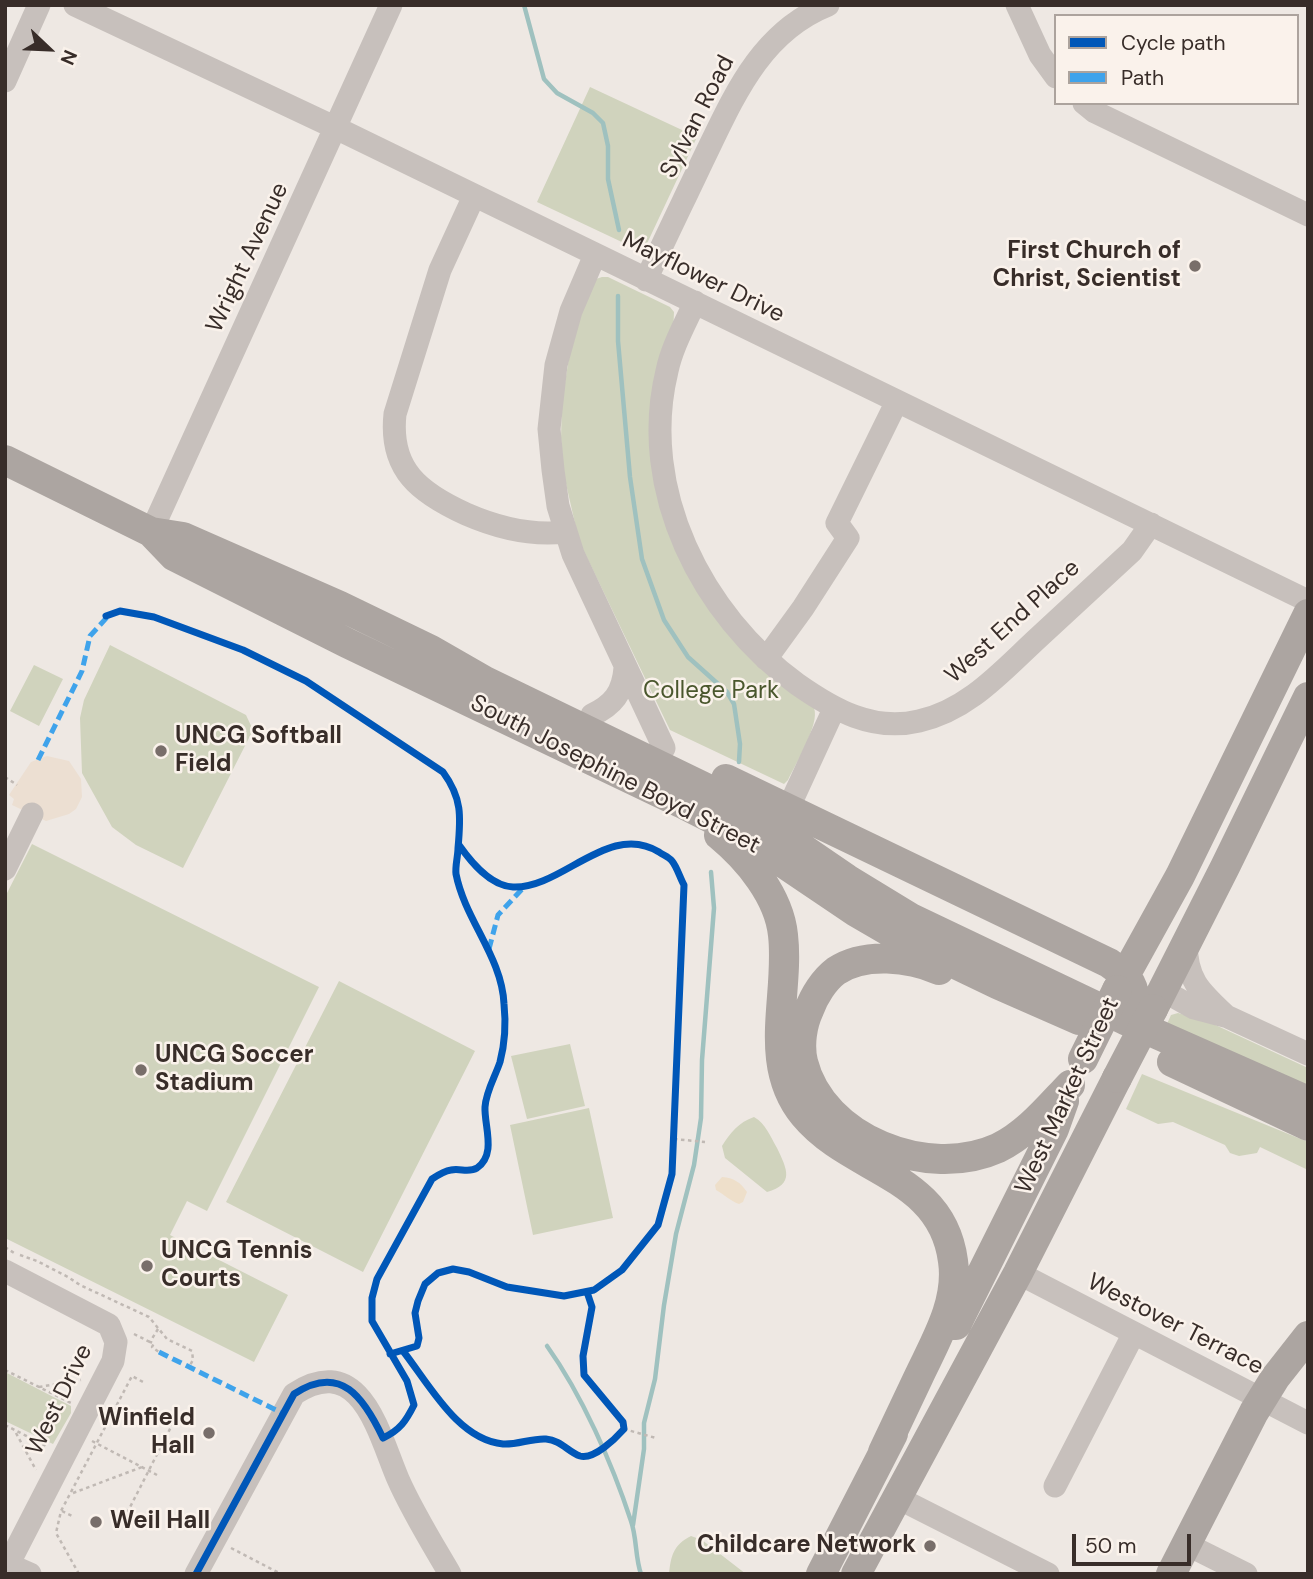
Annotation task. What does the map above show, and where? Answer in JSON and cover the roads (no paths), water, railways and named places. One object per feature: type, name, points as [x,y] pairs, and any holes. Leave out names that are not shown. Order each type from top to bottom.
[{"type":"main road","name":"South Josephine Boyd Street","points":[[5,460],[151,532],[183,537],[340,606],[431,650],[485,681],[710,790],[911,918],[1133,1003]]},
{"type":"main road","name":"South Josephine Boyd Street","points":[[151,532],[174,556],[347,643],[736,831],[856,912],[899,937],[998,984],[1133,1003]]},
{"type":"main road","name":"West Market Street","points":[[821,1574],[883,1452],[960,1319],[1054,1129],[1094,1073],[1133,1003],[1180,876],[1308,614]]},
{"type":"main road","name":"South Josephine Boyd Street","points":[[431,650],[488,667],[664,748],[1109,963],[1133,1003]]},
{"type":"main road","name":"West Market Street","points":[[856,1574],[1018,1273],[1101,1108],[1094,1073],[1133,1003],[1186,940],[1308,697]]},
{"type":"main road","points":[[681,803],[749,864],[774,905],[783,933],[784,964],[779,1041],[781,1063],[794,1101],[804,1116],[823,1133],[911,1188],[926,1202],[937,1216],[951,1248],[954,1283],[943,1326],[883,1452]]},
{"type":"main road","points":[[1133,1003],[1155,972],[1155,958],[1166,934],[1180,876]]},
{"type":"main road","points":[[1094,1073],[1036,1121],[998,1148],[957,1158],[920,1157],[900,1153],[855,1130],[825,1106],[807,1076],[802,1058],[804,1020],[822,985],[836,972],[866,961],[909,961],[932,967],[982,990],[1133,1003],[1308,1101]]},
{"type":"main road","points":[[1133,1003],[1308,1126]]},
{"type":"main road","points":[[1171,1574],[1262,1399],[1308,1336]]},
{"type":"main road","points":[[827,1574],[838,1539]]},
{"type":"street","points":[[7,73],[39,5]]},
{"type":"street","name":"Mayflower Drive","points":[[75,5],[336,128],[1308,601]]},
{"type":"street","name":"Wright Avenue","points":[[151,532],[391,5]]},
{"type":"street","name":"Sylvan Road","points":[[646,280],[746,75],[779,35],[799,19],[828,5]]},
{"type":"street","points":[[1017,5],[1040,55],[1054,74]]},
{"type":"street","points":[[1086,105],[1095,112],[1308,215]]},
{"type":"street","points":[[474,196],[440,270],[395,414],[398,452],[416,483],[436,500],[500,526],[544,535],[565,532]]},
{"type":"street","points":[[595,255],[571,311],[556,365],[551,391],[549,429],[553,470],[565,532],[584,580],[664,748]]},
{"type":"street","name":"West End Place","points":[[695,302],[675,345],[662,399],[660,429],[667,488],[675,521],[692,562],[710,594],[741,634],[786,676],[835,709],[867,722],[898,724],[934,717],[967,701],[1132,551],[1151,524]]},
{"type":"street","points":[[765,659],[803,608],[848,538],[837,523],[897,401]]},
{"type":"street","points":[[592,715],[614,701],[624,682],[625,668]]},
{"type":"street","points":[[788,809],[835,709]]},
{"type":"street","points":[[5,869],[32,814]]},
{"type":"street","points":[[1186,940],[1189,972],[1195,984],[1228,1017]]},
{"type":"street","points":[[1133,1003],[1194,1007],[1228,1017],[1308,1054]]},
{"type":"street","name":"West Drive","points":[[5,1271],[108,1325],[116,1342],[113,1361],[7,1564]]},
{"type":"street","name":"Westover Terrace","points":[[1018,1273],[1308,1423]]},
{"type":"street","points":[[1055,1486],[1134,1333]]},
{"type":"street","points":[[197,1574],[295,1394],[315,1383],[329,1382],[353,1392],[369,1410],[383,1438],[397,1478],[450,1574]]},
{"type":"street","points":[[897,1497],[1014,1566],[1048,1574]]},
{"type":"street","points":[[1186,1544],[1246,1574]]},
{"type":"street","points":[[7,1564],[30,1574]]},
{"type":"waterway","points":[[524,5],[544,79],[557,93],[593,113],[603,123],[608,146],[608,179],[619,230]]},
{"type":"waterway","points":[[618,296],[618,341],[630,477],[642,559],[664,620],[688,657],[727,692],[734,704],[740,744],[739,762]]},
{"type":"waterway","points":[[633,1525],[644,1449],[644,1423],[655,1379],[676,1234],[694,1165],[701,1118],[702,1060],[714,908],[711,872]]},
{"type":"waterway","points":[[547,1346],[584,1408],[615,1476],[631,1521],[641,1574]]},
{"type":"place","name":"First Church of Christ, Scientist","points":[[1195,266]]},
{"type":"place","name":"UNCG Softball Field","points":[[161,751]]},
{"type":"place","name":"UNCG Soccer Stadium","points":[[141,1070]]},
{"type":"place","name":"UNCG Tennis Courts","points":[[147,1266]]},
{"type":"place","name":"Winfield Hall","points":[[209,1433]]},
{"type":"place","name":"Weil Hall","points":[[96,1522]]},
{"type":"place","name":"Childcare Network","points":[[930,1546]]},
{"type":"park label","name":"College Park","points":[[711,692]]}]
